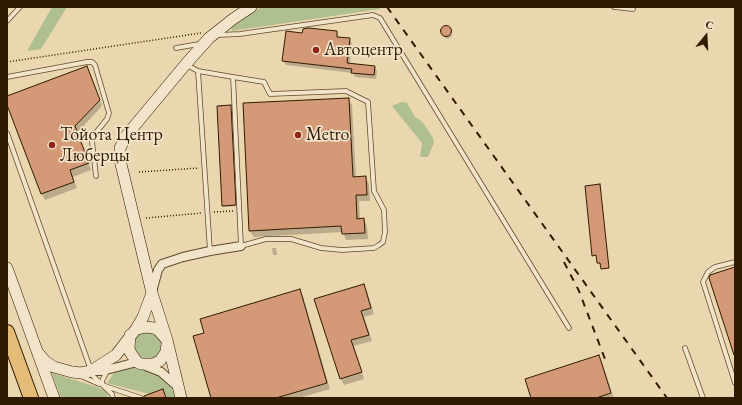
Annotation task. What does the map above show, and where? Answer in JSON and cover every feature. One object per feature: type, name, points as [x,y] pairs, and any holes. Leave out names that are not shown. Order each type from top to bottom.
[{"type":"highway","points":[[7,332],[31,398]]},
{"type":"street","points":[[181,398],[167,342],[152,293],[120,160],[120,148],[126,136],[185,65],[206,37],[251,7]]},
{"type":"street","points":[[91,371],[116,355],[143,317],[152,293],[158,270],[162,264],[183,257],[241,246]]},
{"type":"street","points":[[7,268],[54,398]]},
{"type":"street","points":[[38,353],[46,362],[54,367],[81,373],[141,364],[153,364],[160,361],[166,352],[167,342],[158,330],[146,326],[133,332]]},
{"type":"street","points":[[133,332],[129,348],[130,352],[141,364],[161,372],[178,387]]},
{"type":"lane","points":[[7,21],[20,7]]},
{"type":"lane","points":[[614,7],[633,9]]},
{"type":"lane","points":[[176,48],[206,37],[240,34],[373,15],[380,18],[569,328]]},
{"type":"lane","points":[[7,77],[87,62],[92,62],[95,65],[109,113],[107,119],[94,135],[92,141],[96,176]]},
{"type":"lane","points":[[185,65],[198,71],[264,82],[270,94],[346,90],[368,102],[374,191],[384,210],[385,232],[379,246],[374,248],[342,250],[321,248],[291,239],[266,239],[241,246],[233,77]]},
{"type":"lane","points":[[198,71],[210,251]]},
{"type":"lane","points":[[7,133],[91,371],[97,380],[112,394],[113,398]]},
{"type":"lane","points":[[735,262],[715,267],[708,272],[703,282],[735,383]]},
{"type":"lane","points":[[685,348],[703,398]]},
{"type":"lane","points":[[103,385],[102,381],[109,369]]},
{"type":"lane","points":[[72,372],[103,385],[141,398]]},
{"type":"path","points":[[7,62],[206,37]]},
{"type":"path","points":[[139,172],[205,168]]},
{"type":"path","points":[[146,218],[240,210]]},
{"type":"green space","points":[[52,7],[67,7],[41,49],[27,51]]},
{"type":"green space","points":[[261,7],[379,7],[380,9],[232,31],[231,27]]},
{"type":"green space","points":[[401,102],[407,103],[415,117],[424,124],[433,138],[434,143],[428,157],[420,157],[422,143],[392,106]]},
{"type":"green space","points":[[150,331],[162,340],[161,355],[148,362],[136,356],[133,342],[139,333]]},
{"type":"green space","points":[[134,367],[159,376],[168,383],[175,398],[166,398],[163,390],[153,395],[107,383],[114,373]]},
{"type":"green space","points":[[52,373],[100,388],[106,391],[109,398],[61,398]]},
{"type":"building","points":[[444,26],[448,26],[450,27],[450,35],[444,36],[441,33],[441,29]]},
{"type":"building","name":"Автоцентр","points":[[308,28],[337,31],[337,37],[350,38],[347,63],[375,66],[374,75],[351,73],[352,69],[282,61],[286,31],[302,33],[303,29]]},
{"type":"building","name":"Тойота Центр Люберцы","points":[[87,66],[100,100],[75,126],[89,163],[70,170],[74,182],[41,194],[7,105],[7,96]]},
{"type":"building","name":"Metro","points":[[349,98],[353,177],[366,176],[367,195],[356,195],[357,219],[364,218],[365,233],[342,234],[341,226],[249,231],[243,103]]},
{"type":"building","points":[[231,105],[236,205],[222,206],[217,106]]},
{"type":"building","points":[[600,184],[609,268],[601,269],[600,263],[597,263],[596,255],[592,256],[585,186]]},
{"type":"building","points":[[735,267],[734,355],[709,278],[710,275]]},
{"type":"building","points":[[364,284],[371,308],[361,311],[369,335],[351,340],[362,372],[340,379],[314,299]]},
{"type":"building","points":[[300,289],[327,383],[276,398],[211,398],[193,336],[204,333],[200,319]]},
{"type":"building","points":[[599,355],[611,393],[596,398],[531,398],[525,379]]},
{"type":"building","points":[[163,389],[166,398],[144,398],[144,396]]},
{"type":"railway","points":[[387,7],[667,398]]},
{"type":"railway","points":[[564,262],[579,291],[605,359]]},
{"type":"place","name":"Автоцентр","points":[[316,50]]},
{"type":"place","name":"Metro","points":[[298,135]]},
{"type":"place","name":"Тойота Центр Люберцы","points":[[52,145]]}]
